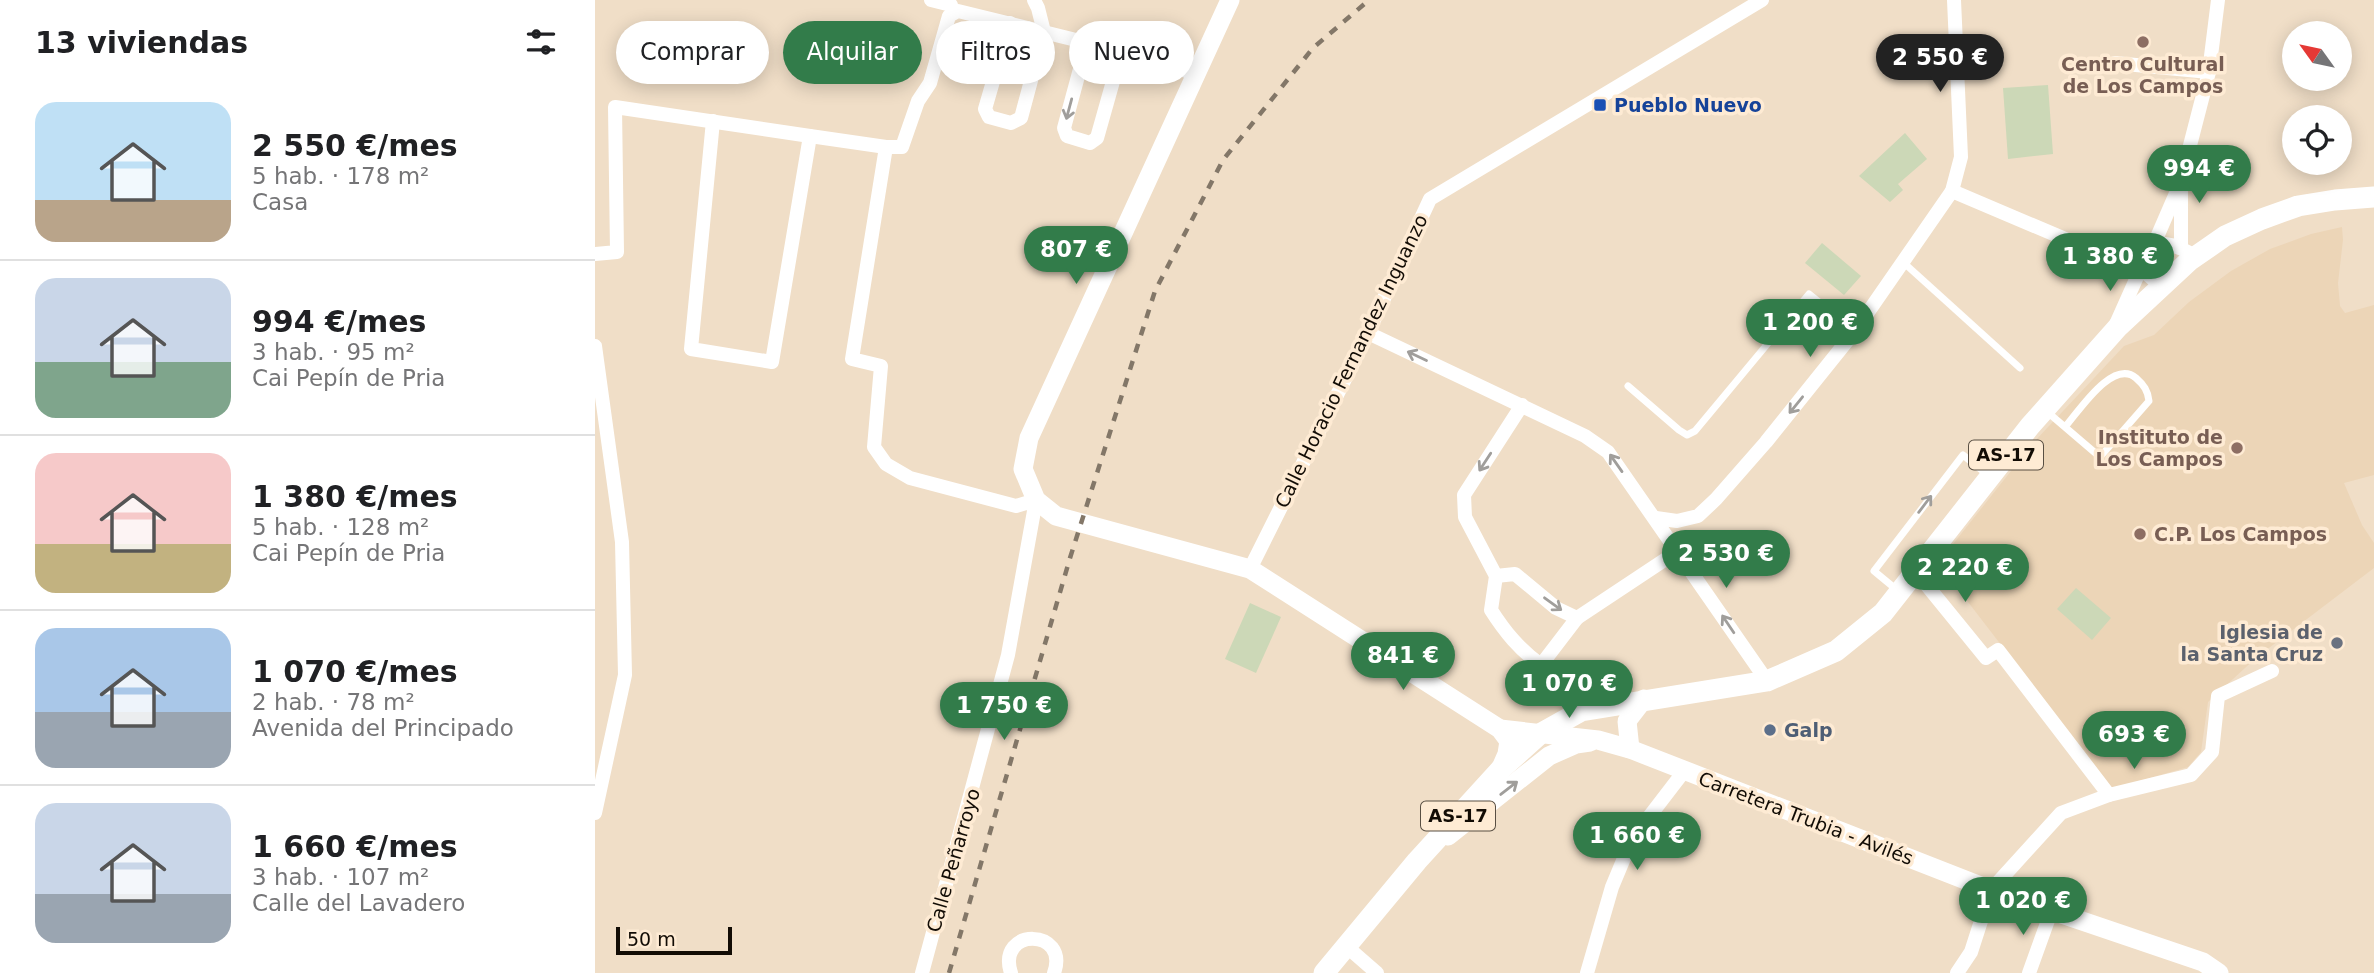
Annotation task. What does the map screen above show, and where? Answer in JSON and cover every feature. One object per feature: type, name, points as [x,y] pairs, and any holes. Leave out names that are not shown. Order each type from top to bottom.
[{"type":"main road","name":"AS-17","points":[[1324,973],[1417,861],[1500,770],[1540,734],[1581,710],[1767,681],[1836,650],[1883,613],[1989,476],[2045,409],[2113,333],[2162,285],[2188,252],[2298,206],[2374,197]]},
{"type":"street","points":[[931,0],[958,11],[1001,21]]},
{"type":"street","points":[[1034,0],[1041,21]]},
{"type":"street","points":[[1230,0],[1029,438],[1024,469],[1036,500],[1056,516],[1250,569],[1500,729],[1509,741],[1500,770]]},
{"type":"street","name":"Calle Horacio Fernandez Inguanzo","points":[[1250,569],[1368,333],[1430,199],[1762,0]]},
{"type":"street","points":[[1656,518],[1677,521],[1698,516],[1766,442],[1855,331],[1952,191],[1961,158],[1954,0]]},
{"type":"street","points":[[2154,244],[2181,184],[2209,72],[2218,0]]},
{"type":"street","points":[[595,254],[617,252],[615,107],[886,148],[902,147],[918,101],[930,83],[950,7]]},
{"type":"street","points":[[2115,63],[2209,72]]},
{"type":"street","points":[[992,84],[985,110],[989,117],[1011,123],[1021,118],[1030,84]]},
{"type":"street","points":[[1076,84],[1064,128],[1067,136],[1090,143],[1097,138],[1112,84]]},
{"type":"street","points":[[713,121],[691,349],[772,362],[810,136]]},
{"type":"street","points":[[886,148],[852,359],[881,366],[874,447],[886,464],[911,478],[1016,506],[1036,500]]},
{"type":"street","points":[[2113,333],[2146,249],[2154,244],[2165,243],[2188,252],[2181,184]]},
{"type":"street","points":[[1952,191],[2102,253],[2141,263]]},
{"type":"street","points":[[2141,263],[2146,275],[2162,285]]},
{"type":"street","points":[[1368,333],[1585,436],[1608,452],[1767,681]]},
{"type":"street","points":[[595,346],[622,542],[625,675],[595,813]]},
{"type":"street","points":[[1522,405],[1464,495],[1465,517],[1496,576],[1491,610],[1523,652],[1541,665],[1551,694]]},
{"type":"street","name":"Calle Peñarroyo","points":[[922,973],[1008,655],[1036,500]]},
{"type":"street","points":[[1541,665],[1577,618],[1678,551]]},
{"type":"street","points":[[1916,572],[1986,658],[1998,650],[2109,795]]},
{"type":"street","points":[[1496,576],[1515,573],[1556,608],[1577,618]]},
{"type":"street","points":[[1957,973],[1971,952],[1990,890],[2061,813],[2109,795],[2191,775],[2212,752],[2218,696],[2272,671]]},
{"type":"street","points":[[1630,749],[1627,721],[1644,699]]},
{"type":"street","points":[[1417,861],[1549,756],[1576,744],[1598,740],[1589,726],[1590,716],[1601,706]]},
{"type":"street","name":"Carretera Trubia - Avilés","points":[[1500,729],[1598,740],[1630,749],[1990,890],[2203,962],[2219,973]]},
{"type":"street","points":[[1587,973],[1612,887],[1632,839],[1685,770]]},
{"type":"street","points":[[2029,973],[2051,912]]},
{"type":"street","points":[[1011,973],[1009,964],[1012,950],[1024,940],[1032,938],[1047,943],[1053,949],[1057,964],[1054,973]]},
{"type":"street","points":[[1346,946],[1377,973]]},
{"type":"lane","points":[[1903,263],[2020,368]]},
{"type":"lane","points":[[1628,386],[1687,435],[1695,431],[1809,294],[1855,331]]},
{"type":"lane","points":[[2045,409],[2065,427],[2099,457],[2149,401],[2148,392],[2132,374],[2121,372],[2105,381],[2065,427]]},
{"type":"lane","points":[[1900,592],[1874,571],[1962,456],[1989,476]]},
{"type":"shaded area","points":[[2342,227],[2338,283],[2340,306],[2345,313],[2374,305],[2374,475],[2344,483],[2362,525],[2374,543],[2374,568],[2257,657],[2208,702],[2201,752],[2188,767],[2112,789],[1938,563],[2034,442],[2124,346],[2154,335],[2189,302],[2231,271],[2270,249],[2311,234]]},
{"type":"green space","points":[[2048,85],[2053,154],[2008,159],[2003,88]]},
{"type":"green space","points":[[1905,133],[1927,159],[1898,184],[1903,190],[1890,202],[1859,176]]},
{"type":"green space","points":[[1822,243],[1861,276],[1844,295],[1805,263]]},
{"type":"green space","points":[[2076,588],[2111,618],[2092,640],[2057,609]]},
{"type":"green space","points":[[1250,603],[1281,617],[1256,673],[1225,659]]},
{"type":"railway","points":[[949,973],[1070,558],[1155,291],[1223,160],[1313,48],[1369,0]]},
{"type":"place","name":"Centro Cultural de Los Campos","points":[[2143,42]]},
{"type":"place","name":"Pueblo Nuevo","points":[[1600,105]]},
{"type":"place","name":"Instituto de Los Campos","points":[[2237,448]]},
{"type":"place","name":"C.P. Los Campos","points":[[2140,534]]},
{"type":"place","name":"Iglesia de la Santa Cruz","points":[[2337,643]]},
{"type":"place","name":"Galp","points":[[1770,730]]}]
